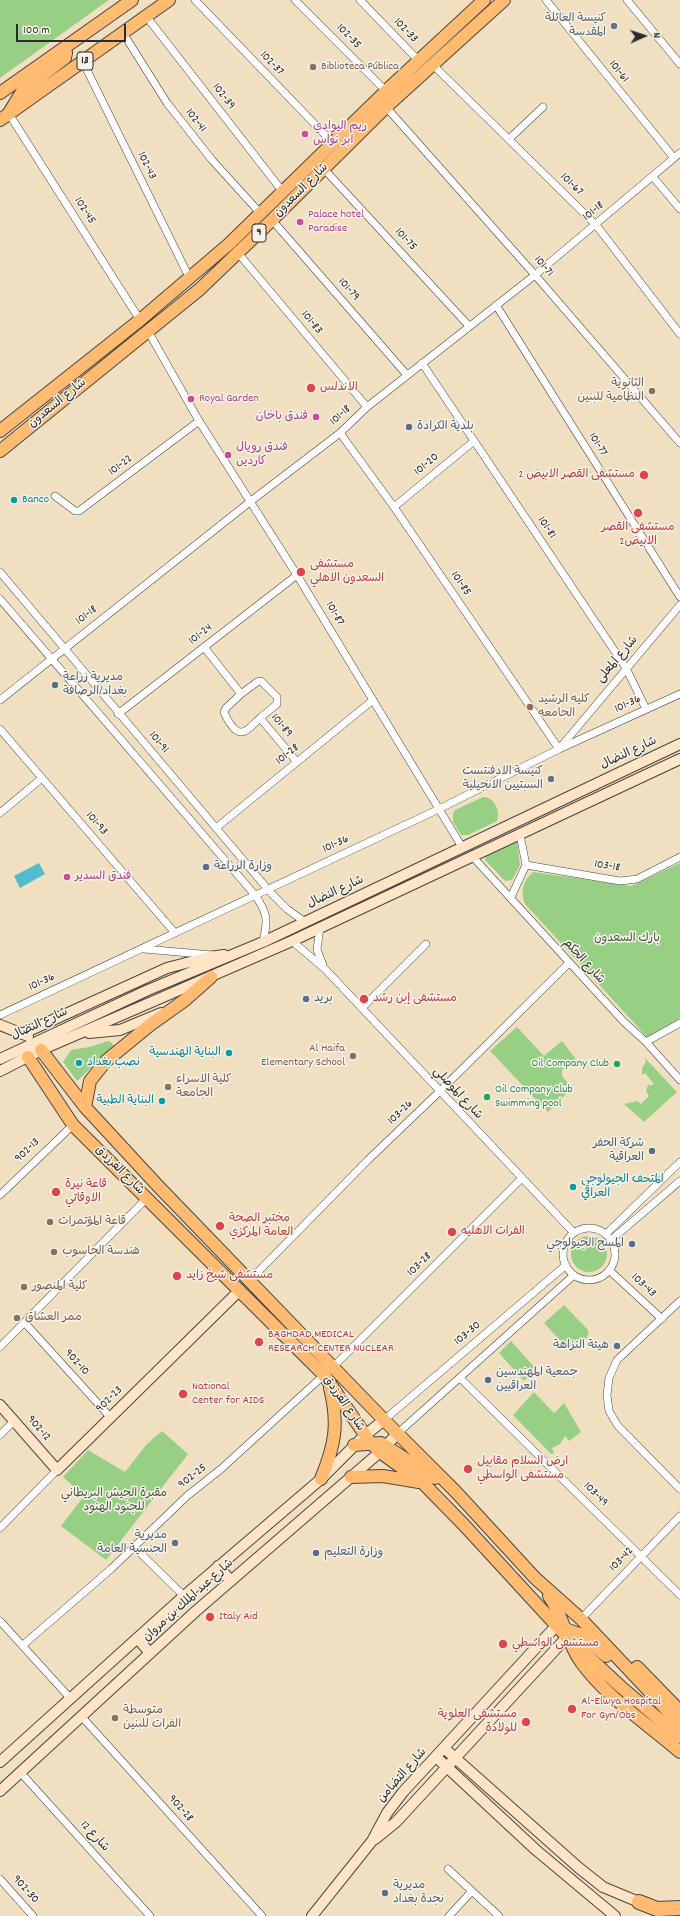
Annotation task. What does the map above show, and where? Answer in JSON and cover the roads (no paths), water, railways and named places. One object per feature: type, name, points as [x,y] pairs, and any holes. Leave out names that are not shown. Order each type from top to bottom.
[{"type":"highway","points":[[639,1902],[658,1909],[680,1908]]},
{"type":"main road","name":"13","points":[[0,93],[132,0]]},
{"type":"main road","name":"13","points":[[4,117],[169,0]]},
{"type":"main road","name":"شارع السعدون","points":[[0,431],[140,320],[230,244],[332,142],[418,60],[484,0]]},
{"type":"main road","name":"شارع السعدون","points":[[0,451],[200,289],[386,107],[504,0]]},
{"type":"main road","points":[[4,117],[23,90],[65,58],[66,53],[61,51]]},
{"type":"main road","points":[[85,1107],[90,1081],[106,1061],[170,1010],[185,1000],[211,977]]},
{"type":"main road","name":"شارع الفرزدق","points":[[38,1046],[85,1107],[158,1186],[250,1280],[328,1374],[367,1439],[383,1449],[422,1483],[464,1525],[563,1630],[621,1687],[679,1730]]},
{"type":"main road","name":"شارع الفرزدق","points":[[27,1052],[73,1124],[146,1199],[239,1290],[328,1374],[398,1433],[456,1492],[535,1578],[582,1621],[679,1730]]},
{"type":"main road","points":[[321,1479],[335,1440],[336,1425],[336,1413],[328,1374]]},
{"type":"main road","points":[[354,1445],[367,1439]]},
{"type":"main road","points":[[383,1449],[456,1492]]},
{"type":"main road","points":[[351,1477],[383,1476],[422,1483]]},
{"type":"main road","points":[[535,1578],[555,1605],[563,1630],[575,1653],[593,1678],[680,1752]]},
{"type":"main road","points":[[582,1621],[596,1628],[607,1636],[680,1711]]},
{"type":"street","name":"102-37","points":[[195,0],[332,142]]},
{"type":"street","name":"102-35","points":[[295,0],[386,91]]},
{"type":"street","name":"102-33","points":[[360,0],[418,60]]},
{"type":"street","name":"101-61","points":[[546,0],[674,158]]},
{"type":"street","points":[[627,0],[680,64]]},
{"type":"street","name":"102-39","points":[[146,16],[283,192]]},
{"type":"street","name":"102-41","points":[[123,34],[167,103],[212,160],[261,214]]},
{"type":"street","name":"102-43","points":[[83,62],[190,279]]},
{"type":"street","name":"101-67","points":[[432,64],[596,225],[680,334]]},
{"type":"street","points":[[509,139],[543,106]]},
{"type":"street","name":"101-71","points":[[386,107],[535,275],[680,443]]},
{"type":"street","name":"102-45","points":[[4,117],[140,320]]},
{"type":"street","name":"101-18","points":[[0,700],[251,501],[340,433],[367,407],[407,374],[535,275],[680,153]]},
{"type":"street","name":"101-75","points":[[324,169],[469,326]]},
{"type":"street","points":[[653,177],[680,209]]},
{"type":"street","name":"101-79","points":[[272,220],[407,374]]},
{"type":"street","name":"101-83","points":[[238,253],[367,407]]},
{"type":"street","name":"101-77","points":[[496,305],[680,597]]},
{"type":"street","name":"101-87","points":[[148,331],[199,421],[297,574],[462,847]]},
{"type":"street","name":"101-81","points":[[422,363],[626,668],[646,709]]},
{"type":"street","name":"101-22","points":[[55,496],[75,511],[79,511],[199,421]]},
{"type":"street","name":"101-85","points":[[340,433],[394,507],[559,749]]},
{"type":"street","name":"101-20","points":[[394,507],[474,441]]},
{"type":"street","name":"101-91","points":[[0,572],[118,714],[268,889],[287,909],[305,922]]},
{"type":"street","name":"101-24","points":[[118,714],[297,574]]},
{"type":"street","points":[[0,599],[50,659],[255,895],[267,917],[263,942]]},
{"type":"street","name":"شارع المعلى","points":[[559,749],[680,605]]},
{"type":"street","points":[[204,647],[241,694],[257,682],[262,681],[277,697],[276,704],[260,718]]},
{"type":"street","name":"101-89","points":[[241,694],[226,708],[224,712],[235,731],[239,733],[243,732],[260,718],[297,762]]},
{"type":"street","name":"101-36","points":[[0,1015],[439,808],[559,749],[680,694]]},
{"type":"street","name":"101-28","points":[[216,828],[373,700]]},
{"type":"street","name":"101-93","points":[[0,728],[175,933]]},
{"type":"street","name":"شارع النضال","points":[[0,1072],[27,1052],[112,1007],[263,942],[680,744]]},
{"type":"street","name":"شارع النضال","points":[[38,1046],[83,1033],[292,941],[680,759]]},
{"type":"street","points":[[0,813],[42,778]]},
{"type":"street","points":[[511,897],[526,865],[520,835]]},
{"type":"street","name":"شارع الحكم","points":[[472,856],[511,897],[569,963],[623,1021],[646,1042],[680,1080]]},
{"type":"street","name":"103-18","points":[[526,865],[620,881],[637,879],[680,857]]},
{"type":"street","name":"شارع الموصلي","points":[[320,927],[318,950],[320,960],[325,969]]},
{"type":"street","name":"شارع الموصلي","points":[[292,941],[325,969],[574,1233]]},
{"type":"street","points":[[362,1008],[426,944]]},
{"type":"street","points":[[141,949],[232,955]]},
{"type":"street","points":[[22,1034],[167,968],[216,955]]},
{"type":"street","name":"103-26","points":[[250,1280],[368,1160],[569,963]]},
{"type":"street","points":[[107,995],[112,1007]]},
{"type":"street","points":[[83,1033],[120,1030],[170,1010]]},
{"type":"street","points":[[646,1042],[680,1023]]},
{"type":"street","points":[[0,1025],[29,1036],[38,1046]]},
{"type":"street","points":[[22,1034],[27,1052]]},
{"type":"street","name":"شارع النضال","points":[[0,1058],[27,1052]]},
{"type":"street","name":"902-13","points":[[0,1195],[73,1124]]},
{"type":"street","points":[[606,1234],[680,1162]]},
{"type":"street","name":"103-28","points":[[328,1374],[522,1178]]},
{"type":"street","points":[[611,1240],[680,1181]]},
{"type":"street","points":[[0,1347],[146,1199]]},
{"type":"street","points":[[590,1228],[606,1234],[611,1240],[615,1256],[609,1270],[596,1279],[581,1278],[574,1275],[566,1265],[563,1254],[566,1242],[574,1233],[581,1229],[590,1228]]},
{"type":"street","name":"103-30","points":[[384,1420],[566,1265]]},
{"type":"street","name":"103-43","points":[[609,1270],[662,1319]]},
{"type":"street","points":[[398,1433],[574,1275]]},
{"type":"street","name":"902-23","points":[[0,1528],[239,1290]]},
{"type":"street","points":[[680,1301],[617,1360],[609,1378],[607,1395],[609,1411],[618,1426],[680,1489]]},
{"type":"street","name":"902-10","points":[[25,1323],[110,1418]]},
{"type":"street","name":"902-25","points":[[23,1646],[134,1547],[186,1496],[221,1469],[328,1374]]},
{"type":"street","name":"103-49","points":[[460,1378],[680,1595]]},
{"type":"street","name":"902-12","points":[[0,1404],[57,1470]]},
{"type":"street","points":[[367,1439],[384,1420]]},
{"type":"street","points":[[0,1435],[14,1421]]},
{"type":"street","name":"شارع عبد الملك بن مروان","points":[[0,1791],[150,1653],[383,1449],[398,1433]]},
{"type":"street","name":"شارع عبد الملك بن مروان","points":[[1,1760],[218,1566],[321,1479],[354,1445]]},
{"type":"street","name":"103-42","points":[[582,1621],[641,1556],[680,1516]]},
{"type":"street","points":[[134,1547],[184,1596]]},
{"type":"street","points":[[218,1566],[231,1581]]},
{"type":"street","points":[[0,1620],[70,1698]]},
{"type":"street","name":"شارع التضامن","points":[[312,1916],[372,1841],[387,1813],[403,1792],[444,1748],[563,1630]]},
{"type":"street","name":"شارع التضامن","points":[[372,1841],[396,1822],[456,1759],[563,1630]]},
{"type":"street","points":[[137,1638],[150,1653]]},
{"type":"street","name":"902-28","points":[[82,1717],[262,1916]]},
{"type":"street","points":[[444,1748],[579,1868],[603,1887],[639,1902]]},
{"type":"street","points":[[436,1757],[536,1850],[615,1916]]},
{"type":"street","name":"شارع 12","points":[[20,1773],[150,1916]]},
{"type":"street","points":[[387,1813],[396,1822]]},
{"type":"street","points":[[448,1869],[500,1916]]},
{"type":"street","name":"902-30","points":[[0,1879],[33,1916]]},
{"type":"street","points":[[449,1916],[472,1891]]},
{"type":"water","points":[[39,863],[45,874],[20,888],[14,876]]},
{"type":"place","name":"كنيسة العائلة المقدسة","points":[[614,26]]},
{"type":"place","name":"Biblioteca Pública","points":[[313,67]]},
{"type":"place","name":"ريم اليوادي ابر نواس","points":[[305,134]]},
{"type":"place","name":"Palace hotel Paradise","points":[[300,222]]},
{"type":"place","name":"الاندلس","points":[[311,388]]},
{"type":"place","name":"الثانوية النظامية للبنين","points":[[652,391]]},
{"type":"place","name":"Royal Garden","points":[[191,399]]},
{"type":"place","name":"فندق باخان","points":[[316,417]]},
{"type":"place","name":"بلدية الكرادة","points":[[409,427]]},
{"type":"place","name":"فندق رويال كاردين","points":[[228,455]]},
{"type":"place","name":"مستشفى القصر الابيض 2","points":[[644,475]]},
{"type":"place","name":"Banco","points":[[14,500]]},
{"type":"place","name":"مستشفى القصر الابيض2","points":[[638,513]]},
{"type":"place","name":"مستشفى السعدون الاهلي","points":[[301,572]]},
{"type":"place","name":"مديرية زراعة بغداد/الرصافة","points":[[55,685]]},
{"type":"place","name":"كليه الرشيد الجامعه","points":[[530,707]]},
{"type":"place","name":"كنيسة الادفنتست السبتيين الانجيلية","points":[[551,779]]},
{"type":"place","name":"وزارة الزراعة","points":[[206,867]]},
{"type":"place","name":"فندق السدير","points":[[67,877]]},
{"type":"place","name":"بريد","points":[[306,999]]},
{"type":"place","name":"مستشفى إبن رشد","points":[[364,999]]},
{"type":"place","name":"البناية الهندسية","points":[[229,1053]]},
{"type":"place","name":"Al Haifa Elementary School","points":[[353,1056]]},
{"type":"place","name":"نصب بغداد","points":[[79,1063]]},
{"type":"place","name":"Oil Company Club","points":[[617,1064]]},
{"type":"place","name":"كلية الاسراء الجامعة","points":[[168,1087]]},
{"type":"place","name":"Oil Company Club Swimming pool","points":[[487,1097]]},
{"type":"place","name":"البناية الطبية","points":[[162,1101]]},
{"type":"place","name":"شركة الحفر العراقية","points":[[652,1151]]},
{"type":"place","name":"المتحف الجيولوجي العراقي","points":[[573,1187]]},
{"type":"place","name":"قاعة نيرة الاوقاتي","points":[[56,1192]]},
{"type":"place","name":"قاعة المؤتمرات","points":[[50,1222]]},
{"type":"place","name":"مختبر الصحة العامة المركزي","points":[[220,1226]]},
{"type":"place","name":"الفرات الاهليه","points":[[452,1232]]},
{"type":"place","name":"المسح الجيولوجي","points":[[632,1244]]},
{"type":"place","name":"هندسة الحاسوب","points":[[54,1252]]},
{"type":"place","name":"مستشفى شيخ زايد","points":[[177,1276]]},
{"type":"place","name":"كلية المنصور","points":[[24,1287]]},
{"type":"place","name":"ممر العشاق","points":[[17,1318]]},
{"type":"place","name":"BAGHDAD MEDICAL RESEARCH CENTER NUCLEAR","points":[[259,1342]]},
{"type":"place","name":"هيئة النزاهة","points":[[617,1346]]},
{"type":"place","name":"جمعية المهندسين العراقيين","points":[[488,1380]]},
{"type":"place","name":"National Center for AIDS","points":[[183,1394]]},
{"type":"place","name":"ارض السلام مقابيل مستشفى الواسطي","points":[[468,1469]]},
{"type":"place","name":"مديرية الجنسية العامة","points":[[175,1543]]},
{"type":"place","name":"وزارة التعليم","points":[[316,1553]]},
{"type":"place","name":"Italy Aid","points":[[210,1617]]},
{"type":"place","name":"مستشفى الواسطي","points":[[503,1644]]},
{"type":"place","name":"Al-Elwya Hospital For Gyn/Obs","points":[[572,1709]]},
{"type":"place","name":"متوسطة الفرات للبنين","points":[[115,1718]]},
{"type":"place","name":"مستشفى العلوية للولادة","points":[[526,1722]]},
{"type":"place","name":"مديرية نجدة بغداد","points":[[385,1893]]},
{"type":"park label","name":"بارك السعدون","points":[[627,939]]},
{"type":"park label","name":"مقبرة الجيش البريطاني للجنود الهنود","points":[[114,1501]]}]
